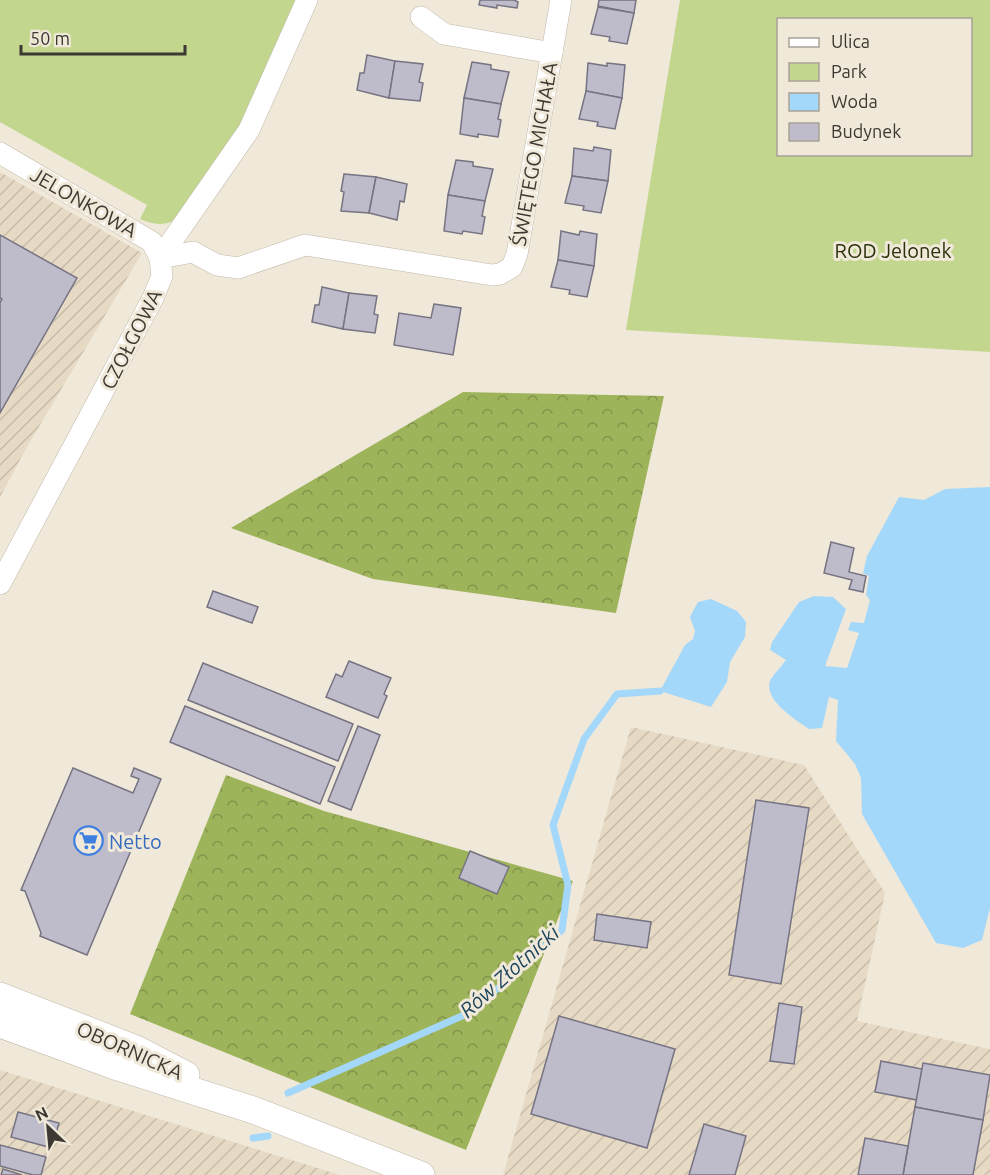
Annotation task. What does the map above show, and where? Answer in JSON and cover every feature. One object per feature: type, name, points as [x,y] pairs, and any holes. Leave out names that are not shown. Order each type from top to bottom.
[{"type":"main road","name":"OBORNICKA","points":[[0,996],[136,1049],[256,1111],[391,1170],[422,1175]]},
{"type":"main road","name":"OBORNICKA","points":[[0,1024],[256,1111]]},
{"type":"street","name":"CZOŁGOWA","points":[[0,584],[153,298],[162,276],[160,258],[249,130],[307,0]]},
{"type":"street","name":"ŚWIĘTEGO MICHAŁA","points":[[160,258],[193,252],[217,265],[238,268],[305,245],[492,275],[500,274],[512,267],[517,254],[561,0]]},
{"type":"street","points":[[421,17],[444,34],[552,53]]},
{"type":"street","name":"JELONKOWA","points":[[0,153],[152,242],[160,258]]},
{"type":"shaded area","points":[[0,172],[142,253],[27,447],[0,497]]},
{"type":"shaded area","points":[[631,727],[804,765],[885,893],[857,1021],[990,1049],[990,1175],[503,1175]]},
{"type":"shaded area","points":[[0,1070],[340,1175],[0,1175]]},
{"type":"green space","points":[[0,0],[300,0],[242,122],[204,188],[186,211],[171,222],[159,224],[140,219],[147,205],[0,122]]},
{"type":"green space","name":"ROD Jelonek","points":[[680,0],[990,0],[990,352],[626,330]]},
{"type":"green space","points":[[463,392],[664,396],[616,613],[373,579],[231,528]]},
{"type":"green space","points":[[226,775],[324,811],[573,881],[466,1150],[130,1014]]},
{"type":"water","points":[[990,487],[990,908],[982,940],[963,948],[936,943],[862,814],[861,778],[855,764],[836,741],[838,700],[829,697],[822,728],[809,729],[796,720],[781,708],[771,694],[769,686],[771,679],[786,660],[770,650],[772,642],[799,602],[814,596],[833,597],[846,609],[825,666],[847,668],[859,633],[848,630],[851,622],[864,623],[870,600],[866,595],[869,576],[863,573],[867,556],[899,497],[924,500],[945,489]]},
{"type":"water","points":[[711,599],[737,611],[746,622],[745,637],[730,662],[727,682],[711,707],[660,691],[685,645],[693,639],[695,631],[690,617],[698,602]]},
{"type":"building","points":[[480,0],[518,2],[517,8],[497,5],[497,8],[479,5]]},
{"type":"building","points":[[599,0],[636,0],[634,13],[598,6]]},
{"type":"building","points":[[598,7],[634,13],[627,44],[609,41],[610,37],[591,34]]},
{"type":"building","points":[[367,55],[395,61],[389,98],[357,90],[360,73],[364,73]]},
{"type":"building","points":[[395,61],[423,64],[419,82],[423,83],[420,101],[389,98]]},
{"type":"building","points":[[472,62],[491,65],[491,69],[509,72],[501,104],[464,98]]},
{"type":"building","points":[[588,63],[607,66],[607,63],[625,65],[622,98],[586,91]]},
{"type":"building","points":[[586,91],[622,98],[615,129],[597,126],[598,122],[579,119]]},
{"type":"building","points":[[464,98],[501,104],[498,137],[460,134]]},
{"type":"building","points":[[594,147],[611,150],[608,181],[572,176],[574,148],[593,151]]},
{"type":"building","points":[[456,160],[473,162],[473,166],[493,169],[485,201],[448,195]]},
{"type":"building","points":[[344,174],[376,177],[369,213],[341,211]]},
{"type":"building","points":[[572,176],[608,181],[601,213],[583,210],[584,206],[565,203]]},
{"type":"building","points":[[376,177],[407,184],[404,202],[400,201],[397,220],[369,213]]},
{"type":"building","points":[[448,195],[485,201],[482,234],[444,231]]},
{"type":"building","points":[[561,231],[579,235],[580,231],[597,234],[594,266],[558,260]]},
{"type":"building","points":[[0,235],[77,278],[0,413],[0,303],[2,299],[0,298]]},
{"type":"building","points":[[558,260],[594,266],[587,297],[569,294],[570,290],[551,287]]},
{"type":"building","points":[[322,287],[349,293],[343,329],[312,322],[315,305],[319,305]]},
{"type":"building","points":[[349,293],[377,296],[374,314],[378,315],[375,333],[343,329]]},
{"type":"building","points":[[434,304],[461,308],[453,355],[394,345],[399,313],[431,318]]},
{"type":"building","points":[[831,542],[854,548],[849,572],[866,576],[863,592],[849,589],[852,580],[824,573]]},
{"type":"building","points":[[213,591],[258,607],[252,623],[207,607]]},
{"type":"building","points":[[349,661],[391,678],[378,718],[326,697],[336,674],[342,677]]},
{"type":"building","points":[[203,663],[353,724],[338,761],[188,700]]},
{"type":"building","points":[[185,706],[335,767],[320,804],[170,742]]},
{"type":"building","points":[[358,726],[380,735],[351,810],[328,801]]},
{"type":"building","name":"Netto","points":[[73,768],[133,793],[139,779],[131,776],[134,768],[161,779],[87,955],[40,936],[41,933],[25,891],[21,890]]},
{"type":"building","points":[[756,800],[809,808],[781,984],[729,975]]},
{"type":"building","points":[[470,851],[509,867],[497,894],[459,878]]},
{"type":"building","points":[[597,914],[651,922],[647,948],[594,940]]},
{"type":"building","points":[[779,1003],[802,1007],[794,1064],[770,1061]]},
{"type":"building","points":[[559,1016],[675,1049],[647,1148],[531,1114]]},
{"type":"building","points":[[881,1061],[922,1069],[917,1100],[875,1092]]},
{"type":"building","points":[[923,1063],[990,1075],[983,1120],[915,1107]]},
{"type":"building","points":[[915,1107],[983,1120],[973,1175],[903,1175]]},
{"type":"building","points":[[18,1112],[59,1123],[52,1148],[11,1137]]},
{"type":"building","points":[[704,1124],[746,1136],[735,1175],[689,1175]]},
{"type":"building","points":[[865,1138],[908,1146],[903,1175],[858,1175]]},
{"type":"building","points":[[0,1145],[46,1157],[41,1175],[0,1166]]},
{"type":"building","points":[[3,1169],[22,1175],[1,1175]]},
{"type":"waterway","name":"Rów Złotnicki","points":[[288,1093],[464,1015],[506,982],[562,930],[568,885],[553,825],[584,739],[617,694],[660,691]]},
{"type":"waterway","name":"Rów Złotnicki","points":[[253,1138],[268,1136]]},
{"type":"place","name":"Netto","points":[[88,841]]}]
